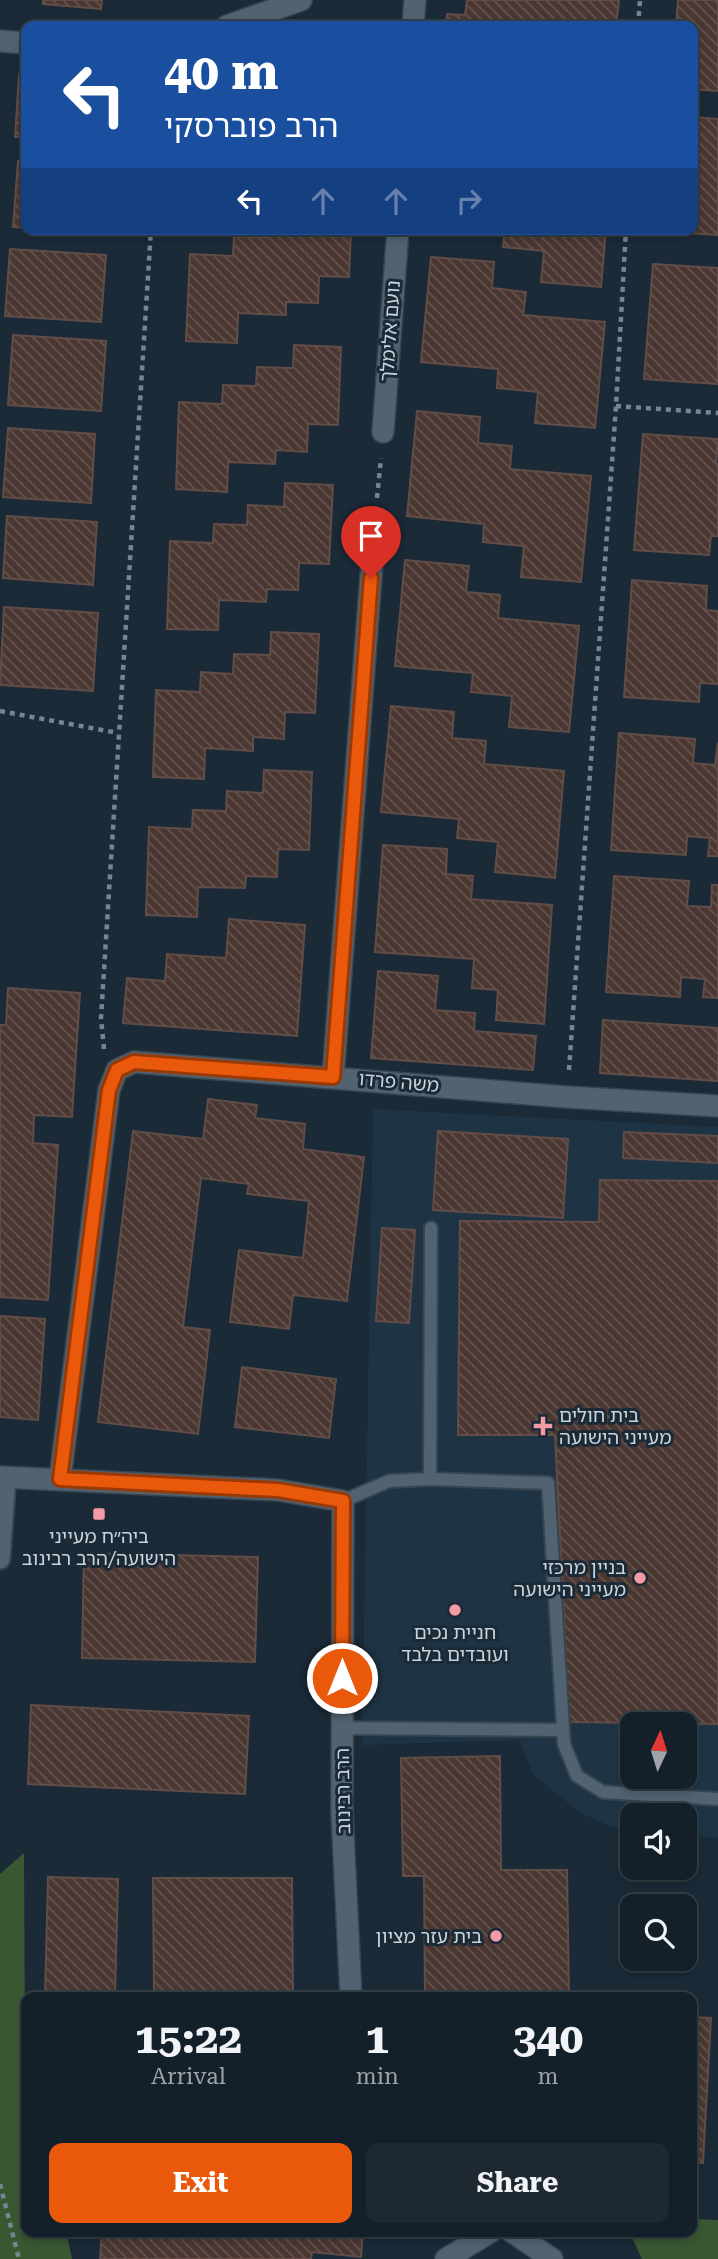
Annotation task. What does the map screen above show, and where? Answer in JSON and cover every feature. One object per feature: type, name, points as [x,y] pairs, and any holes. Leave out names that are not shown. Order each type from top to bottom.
[{"type":"street","points":[[241,21],[301,0]]},
{"type":"street","points":[[413,21],[415,0]]},
{"type":"street","points":[[0,41],[21,43]]},
{"type":"street","name":"נועם אלימלך","points":[[383,432],[398,235]]},
{"type":"street","points":[[333,1077],[375,523]]},
{"type":"street","name":"משה פרדו","points":[[109,1090],[117,1070],[134,1062],[567,1097],[718,1106]]},
{"type":"street","points":[[60,1479],[109,1090]]},
{"type":"street","points":[[0,1559],[3,1478],[278,1490],[343,1501]]},
{"type":"street","name":"הרב רבינוב","points":[[343,1501],[342,1812],[351,1992]]},
{"type":"street","points":[[446,2259],[482,2237]]},
{"type":"street","points":[[520,2237],[552,2259]]},
{"type":"lane","points":[[430,1479],[431,1228]]},
{"type":"lane","points":[[343,1501],[388,1481],[430,1479],[548,1483],[564,1744],[577,1776],[603,1792],[718,1799]]},
{"type":"lane","points":[[342,1728],[563,1730]]},
{"type":"path","points":[[638,21],[640,0]]},
{"type":"path","points":[[109,1090],[101,1018],[151,235]]},
{"type":"path","points":[[567,1097],[626,235]]},
{"type":"path","points":[[616,406],[718,413]]},
{"type":"path","points":[[375,523],[383,432]]},
{"type":"path","points":[[0,711],[118,733]]},
{"type":"path","points":[[0,2184],[19,2259]]},
{"type":"shaded area","name":"בית חולים מעייני הישועה","points":[[373,1109],[718,1127],[718,1838],[697,1836],[697,1803],[620,1803],[620,1828],[581,1813],[533,1775],[520,1740],[362,1745]]},
{"type":"green space","points":[[24,1853],[21,2237],[67,2237],[72,2259],[0,2259],[0,1874]]},
{"type":"green space","points":[[697,2219],[718,2220],[718,2259],[642,2259],[632,2237],[697,2237]]},
{"type":"building","points":[[43,0],[102,0],[101,9],[43,4]]},
{"type":"building","points":[[467,0],[619,0],[617,21],[446,21],[447,14],[465,15]]},
{"type":"building","points":[[678,0],[718,0],[718,91],[698,89],[698,21],[676,21]]},
{"type":"building","points":[[19,74],[21,74],[21,137],[15,137]]},
{"type":"building","points":[[698,117],[718,119],[718,235],[698,234]]},
{"type":"building","points":[[18,161],[21,161],[21,228],[13,227]]},
{"type":"building","points":[[266,235],[351,235],[349,277],[319,276],[318,303],[286,302],[286,315],[238,313],[237,343],[186,341],[190,254],[233,256],[234,236],[266,238]]},
{"type":"building","points":[[504,235],[605,235],[601,287],[541,282],[544,251],[503,247]]},
{"type":"building","points":[[10,249],[106,255],[101,322],[5,316]]},
{"type":"building","points":[[431,257],[494,262],[492,288],[526,292],[523,315],[605,322],[595,428],[535,423],[538,392],[497,388],[498,369],[421,362]]},
{"type":"building","points":[[653,264],[718,268],[718,384],[644,379]]},
{"type":"building","points":[[13,335],[106,341],[101,411],[8,405]]},
{"type":"building","points":[[294,345],[341,347],[338,425],[308,424],[307,452],[276,450],[275,464],[228,462],[227,492],[176,489],[179,402],[222,404],[223,385],[256,386],[257,367],[293,368]]},
{"type":"building","points":[[417,411],[480,417],[478,443],[512,446],[510,469],[591,476],[581,582],[521,577],[524,546],[483,542],[484,524],[407,516]]},
{"type":"building","points":[[8,428],[95,434],[91,503],[3,497]]},
{"type":"building","points":[[643,434],[718,439],[718,536],[711,536],[709,555],[634,550]]},
{"type":"building","points":[[285,483],[333,485],[329,564],[299,563],[298,590],[267,589],[266,602],[219,600],[218,630],[167,629],[170,541],[213,543],[214,524],[247,525],[248,505],[284,507]]},
{"type":"building","points":[[7,516],[97,522],[93,585],[3,578]]},
{"type":"building","points":[[405,560],[469,566],[466,592],[500,595],[498,618],[579,626],[569,732],[509,727],[512,696],[471,692],[473,673],[395,666]]},
{"type":"building","points":[[632,580],[707,586],[706,610],[718,611],[718,684],[700,683],[699,702],[624,697]]},
{"type":"building","points":[[4,607],[98,613],[93,691],[0,685]]},
{"type":"building","points":[[271,632],[319,634],[315,713],[285,712],[284,739],[253,737],[253,751],[205,748],[204,779],[153,777],[156,690],[200,692],[201,672],[233,674],[234,654],[270,655]]},
{"type":"building","points":[[391,706],[454,712],[452,738],[486,741],[484,764],[564,771],[555,878],[495,872],[498,842],[457,838],[459,819],[381,812]]},
{"type":"building","points":[[619,733],[695,739],[693,763],[715,765],[718,742],[718,856],[708,856],[710,838],[687,836],[686,855],[611,850]]},
{"type":"building","points":[[264,770],[312,772],[309,850],[278,849],[277,877],[246,876],[245,888],[198,887],[197,917],[146,915],[149,827],[192,829],[193,810],[226,811],[227,791],[263,793]]},
{"type":"building","points":[[383,845],[447,849],[446,874],[473,876],[471,899],[552,905],[544,1024],[496,1020],[498,990],[472,988],[474,959],[375,952]]},
{"type":"building","points":[[614,876],[689,881],[687,906],[711,907],[712,885],[718,885],[718,998],[703,997],[705,979],[681,977],[680,997],[606,992]]},
{"type":"building","points":[[229,919],[305,925],[297,1036],[123,1023],[127,978],[165,981],[167,954],[226,958]]},
{"type":"building","points":[[378,971],[438,976],[435,1010],[475,1013],[474,1031],[536,1036],[533,1070],[371,1058]]},
{"type":"building","points":[[8,988],[80,993],[72,1117],[34,1115],[33,1143],[58,1145],[48,1300],[0,1297],[0,1025],[6,1025]]},
{"type":"building","points":[[603,1020],[718,1028],[718,1081],[600,1073]]},
{"type":"building","points":[[208,1099],[257,1105],[255,1118],[305,1124],[303,1149],[364,1157],[347,1301],[293,1295],[289,1329],[230,1322],[239,1250],[303,1258],[309,1201],[247,1194],[249,1184],[201,1178],[183,1327],[210,1330],[198,1434],[98,1422],[133,1131],[203,1139]]},
{"type":"building","points":[[438,1131],[568,1139],[563,1218],[433,1210]]},
{"type":"building","points":[[624,1132],[718,1136],[718,1163],[623,1158]]},
{"type":"building","name":"בניין מרכזי מעייני הישועה","points":[[600,1180],[718,1181],[718,1724],[697,1724],[697,1712],[620,1712],[620,1723],[569,1722],[555,1435],[458,1435],[460,1221],[599,1222]]},
{"type":"building","points":[[382,1228],[415,1230],[409,1323],[376,1321]]},
{"type":"building","points":[[0,1316],[45,1319],[38,1420],[0,1417]]},
{"type":"building","points":[[242,1367],[336,1379],[329,1438],[235,1427]]},
{"type":"building","points":[[84,1553],[258,1557],[255,1662],[82,1658]]},
{"type":"building","points":[[31,1705],[249,1716],[245,1794],[28,1784]]},
{"type":"building","name":"בית עזר מציון","points":[[500,1756],[501,1870],[567,1870],[569,1992],[425,1992],[424,1876],[403,1876],[401,1758]]},
{"type":"building","points":[[48,1877],[118,1879],[115,1992],[45,1992]]},
{"type":"building","points":[[153,1878],[292,1878],[293,1992],[154,1992]]},
{"type":"building","points":[[697,2017],[711,2018],[703,2163],[697,2162]]},
{"type":"building","points":[[102,2237],[363,2237],[361,2257],[312,2252],[311,2259],[100,2259]]},
{"type":"place","name":"בית חולים מעייני הישועה","points":[[543,1426]]},
{"type":"place","name":"ביה״ח מעייני הישועה/הרב רבינוב","points":[[99,1514]]},
{"type":"place","name":"בניין מרכזי מעייני הישועה","points":[[640,1578]]},
{"type":"place","name":"חניית נכים ועובדים בלבד","points":[[455,1610]]},
{"type":"place","name":"בית עזר מציון","points":[[496,1936]]},
{"type":"route","points":[[342,1678],[343,1501],[278,1490],[60,1479],[109,1090],[117,1070],[134,1062],[333,1077],[371,578]]}]
